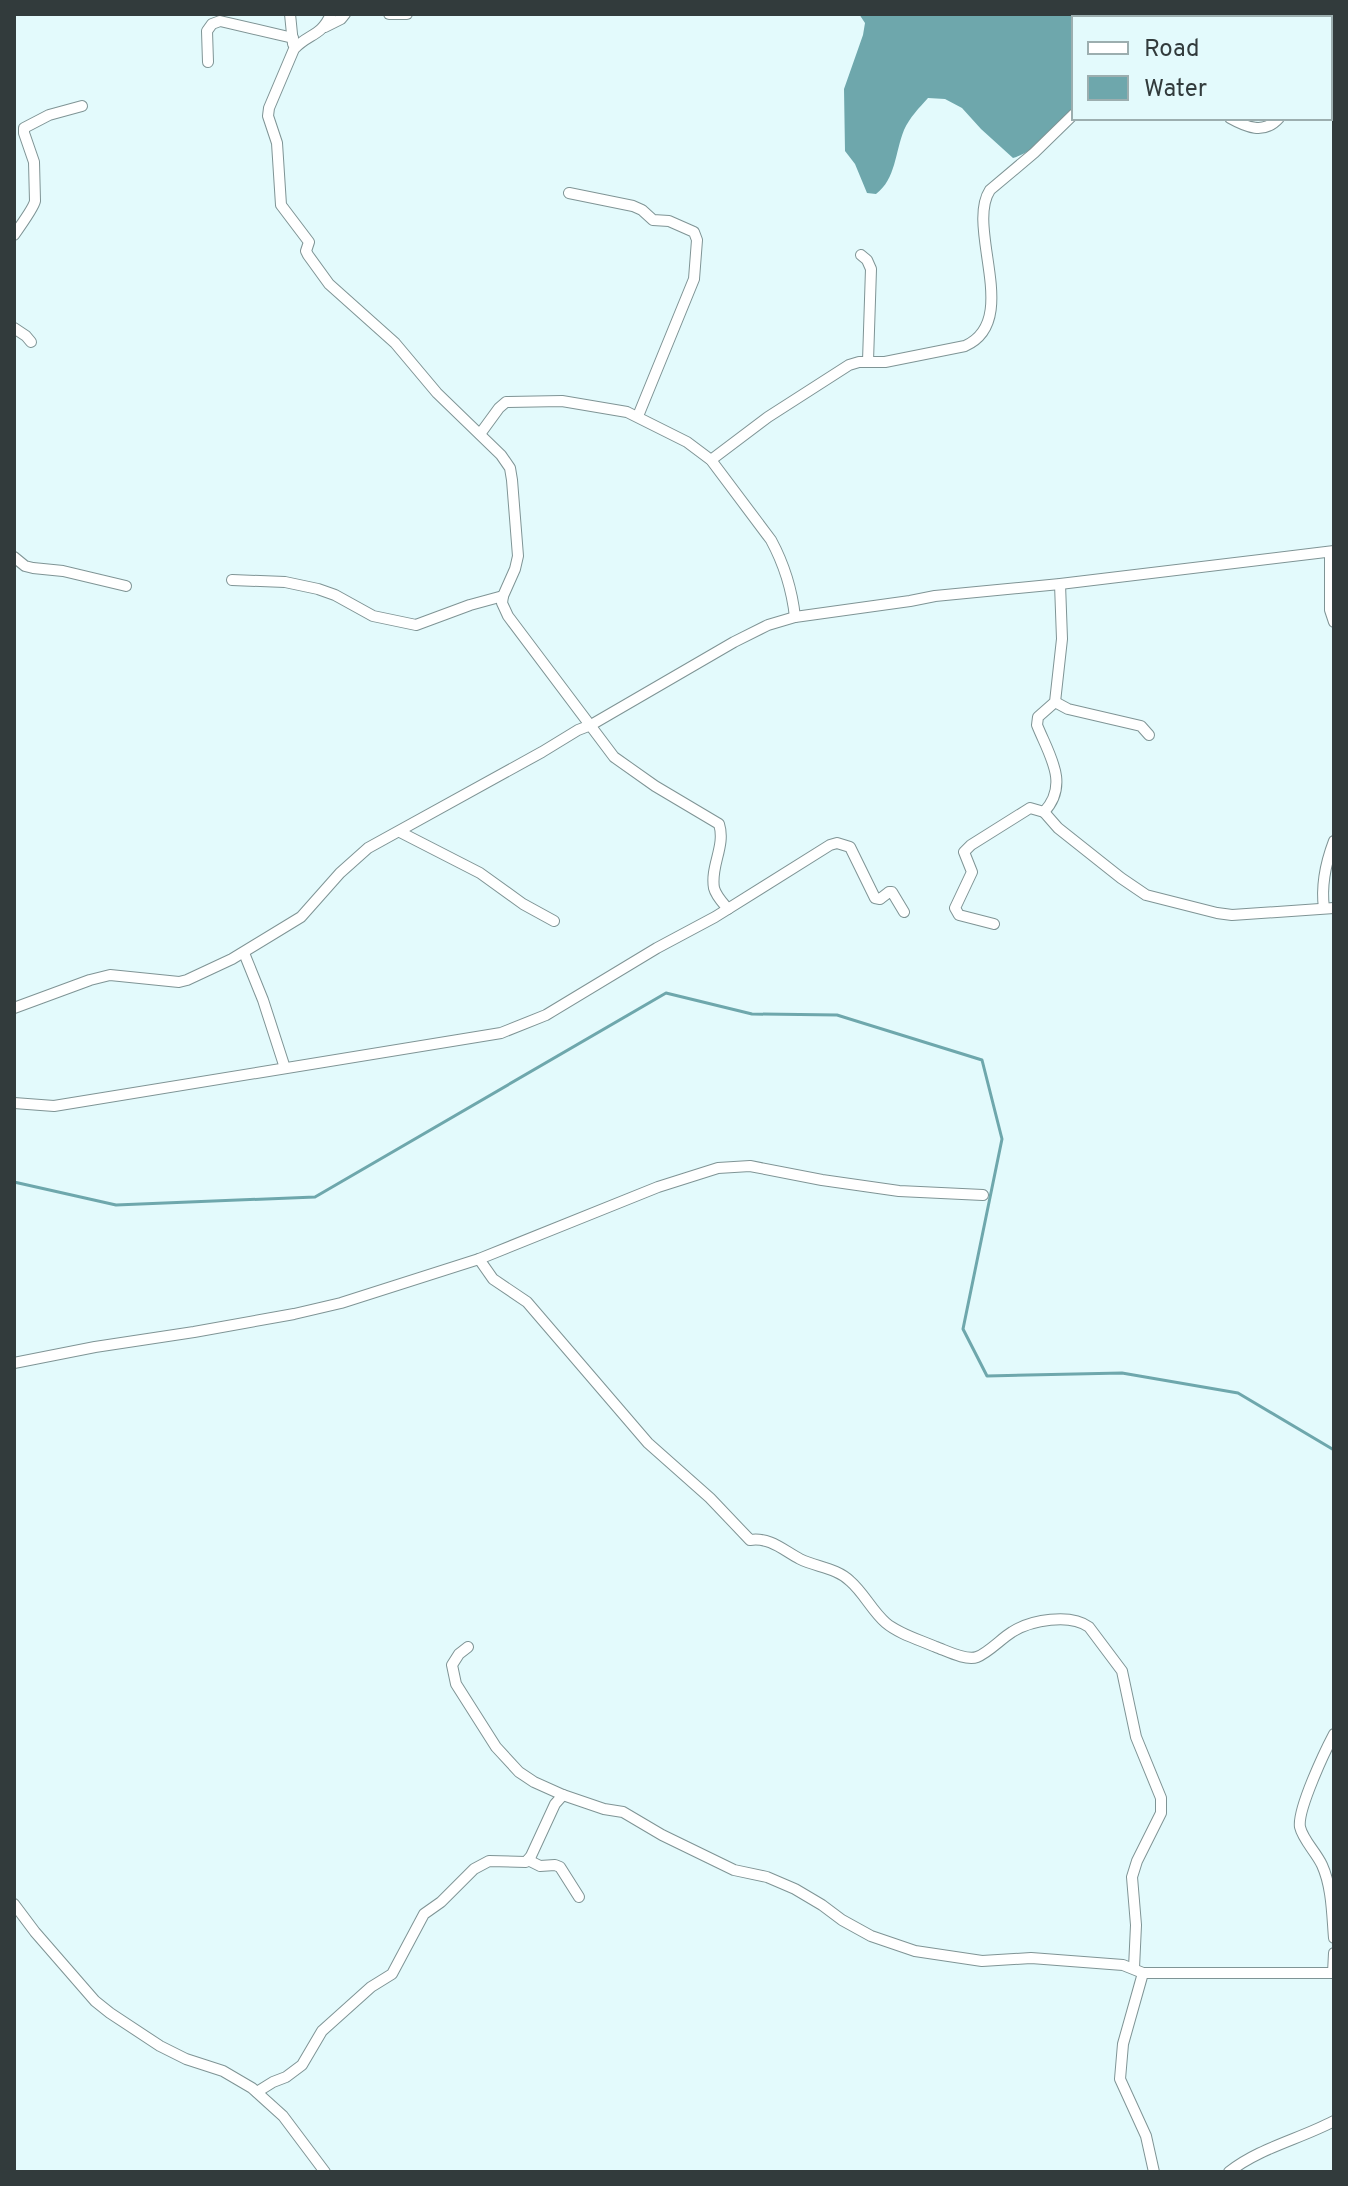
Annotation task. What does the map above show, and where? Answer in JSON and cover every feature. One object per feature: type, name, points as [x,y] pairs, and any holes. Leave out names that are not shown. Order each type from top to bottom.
[{"type":"street","points":[[290,14],[293,44],[268,116],[277,143],[281,205],[309,242],[306,251],[329,284],[395,343],[437,393],[501,455],[510,468],[518,556],[503,596],[502,603],[508,616],[614,757],[719,824],[722,843],[716,864],[715,890],[728,909]]},
{"type":"street","points":[[208,62],[207,31],[216,22],[293,44],[320,32],[331,14]]},
{"type":"street","points":[[323,28],[345,14]]},
{"type":"street","points":[[389,14],[407,14]]},
{"type":"street","points":[[14,235],[35,201],[34,162],[24,128],[49,115],[82,106]]},
{"type":"street","points":[[711,460],[768,417],[855,363],[885,362],[965,346],[981,335],[990,315],[991,276],[982,213],[986,196],[1072,116]]},
{"type":"street","points":[[1234,120],[1248,127],[1262,128],[1277,120]]},
{"type":"street","points":[[569,193],[633,206],[653,220],[669,221],[696,235],[694,279],[638,416]]},
{"type":"street","points":[[861,255],[871,269],[868,361]]},
{"type":"street","points":[[14,328],[31,342]]},
{"type":"street","points":[[480,434],[506,402],[562,401],[627,412],[687,442],[711,460],[771,540],[793,598],[795,617]]},
{"type":"street","points":[[14,1008],[110,975],[167,982],[187,980],[244,953],[301,917],[363,852],[734,642],[768,625],[795,617],[935,596],[1332,552],[1330,610],[1334,622]]},
{"type":"street","points":[[14,557],[25,566],[63,571],[126,586]]},
{"type":"street","points":[[232,580],[285,582],[318,589],[373,616],[416,625],[503,596]]},
{"type":"street","points":[[1044,812],[1058,782],[1037,721],[1055,702],[1062,639],[1060,584]]},
{"type":"street","points":[[1055,702],[1068,709],[1141,726],[1149,735]]},
{"type":"street","points":[[994,924],[959,915],[955,908],[972,872],[964,852],[1030,808],[1044,812],[1058,828],[1121,878],[1154,899],[1232,915],[1329,908],[1324,880],[1334,841]]},
{"type":"street","points":[[400,832],[480,873],[523,904],[554,921]]},
{"type":"street","points":[[14,1103],[54,1106],[501,1033],[546,1015],[837,843],[850,847],[875,898],[880,899],[892,892],[904,912]]},
{"type":"street","points":[[244,953],[285,1068]]},
{"type":"street","points":[[14,1363],[317,1310],[479,1259],[658,1187],[718,1168],[750,1166],[899,1191],[983,1195]]},
{"type":"street","points":[[479,1259],[493,1279],[527,1302],[648,1443],[710,1498],[750,1540],[765,1540],[799,1558],[841,1574],[853,1583],[883,1620],[896,1629],[955,1654],[973,1658],[1028,1624],[1069,1620],[1082,1622],[1089,1627],[1122,1671],[1136,1737],[1161,1798],[1161,1813],[1132,1877],[1139,1971],[1123,2044],[1120,2079],[1146,2136],[1154,2172]]},
{"type":"street","points":[[468,1647],[455,1660],[453,1673],[456,1684],[496,1747],[519,1772],[563,1795],[623,1812],[734,1870],[767,1877],[795,1889],[858,1930],[906,1949],[982,1961],[1031,1958],[1123,1965],[1139,1971],[1334,1973],[1334,1953]]},
{"type":"street","points":[[1334,1734],[1310,1786],[1299,1824],[1326,1873],[1334,1938]]},
{"type":"street","points":[[257,2092],[302,2065],[322,2031],[371,1987],[392,1974],[424,1914],[441,1902],[474,1869],[489,1861],[520,1863],[528,1860],[555,1804],[563,1795]]},
{"type":"street","points":[[528,1860],[540,1866],[560,1867],[579,1897]]},
{"type":"street","points":[[14,1904],[95,2001],[160,2046],[186,2059],[223,2071],[257,2092],[283,2116],[325,2172]]},
{"type":"street","points":[[1229,2172],[1334,2121]]},
{"type":"water","points":[[859,14],[1097,16],[1072,16],[1072,109],[1039,144],[1013,158],[962,108],[945,99],[928,98],[906,125],[888,181],[876,194],[867,193],[855,164],[845,151],[844,89],[865,23]]},
{"type":"waterway","points":[[14,1182],[116,1205],[315,1197],[666,993],[752,1014],[837,1015],[982,1060],[1002,1139],[963,1329],[987,1376],[1122,1373],[1238,1393],[1334,1450]]}]
